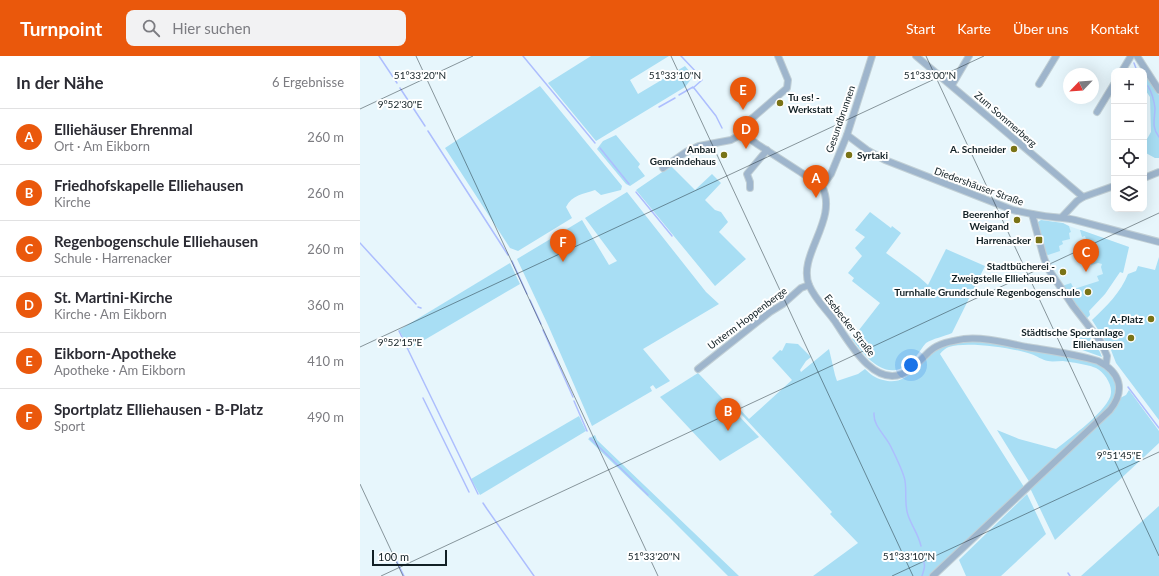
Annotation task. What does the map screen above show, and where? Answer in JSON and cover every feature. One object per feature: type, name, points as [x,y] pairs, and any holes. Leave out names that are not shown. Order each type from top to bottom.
[{"type":"street","points":[[778,56],[788,80],[787,88],[749,121],[745,127],[745,132],[752,141],[822,186],[825,197],[825,214],[808,264],[807,275],[809,285]]},
{"type":"street","name":"Gesundbrunnen","points":[[822,186],[831,174],[847,135],[872,56]]},
{"type":"street","name":"Zum Sommerberg","points":[[916,56],[1083,197]]},
{"type":"street","points":[[952,85],[969,56]]},
{"type":"street","points":[[1039,84],[1056,56]]},
{"type":"street","points":[[1124,68],[1131,56]]},
{"type":"street","points":[[1137,56],[1159,90]]},
{"type":"street","points":[[1097,112],[1111,89]]},
{"type":"street","points":[[663,168],[686,152],[700,146],[731,140],[745,132]]},
{"type":"street","name":"Diedershäuser Straße","points":[[847,135],[867,150],[885,160],[1004,207],[1032,214],[1062,217],[1159,242]]},
{"type":"street","points":[[750,188],[750,182],[747,174],[767,150]]},
{"type":"street","points":[[1147,177],[1159,172]]},
{"type":"street","points":[[1062,217],[1083,197],[1111,187]]},
{"type":"street","points":[[933,576],[1110,410],[1116,403],[1118,397],[1118,381],[1113,371],[1106,364],[1107,356],[1105,349],[1049,270],[1044,258],[1032,214]]},
{"type":"street","name":"Esebecker Straße","points":[[809,285],[820,303],[855,351],[873,369],[884,375],[894,376],[904,374],[935,348],[946,343],[967,339],[986,340],[1088,358],[1098,360],[1106,364]]},
{"type":"street","name":"Unterm Hoppenberge","points":[[698,369],[770,312],[784,304],[801,288],[809,285]]},
{"type":"shaded area","points":[[591,56],[669,56],[630,80],[638,94],[685,66],[690,72],[692,78],[685,87],[596,141],[548,83]]},
{"type":"shaded area","points":[[1147,77],[1159,95],[1159,158],[1155,158],[1147,154],[1147,139],[1151,132],[1150,97],[1147,92]]},
{"type":"shaded area","points":[[540,86],[622,186],[621,190],[601,195],[595,190],[575,197],[566,207],[572,218],[518,251],[510,248],[445,148]]},
{"type":"shaded area","points":[[616,135],[640,164],[638,167],[645,176],[630,186],[626,184],[597,149],[603,141]]},
{"type":"shaded area","points":[[671,166],[695,190],[712,174],[721,183],[705,200],[715,210],[721,212],[728,222],[719,232],[746,259],[715,286],[636,190]]},
{"type":"shaded area","points":[[627,192],[706,292],[719,304],[643,349],[670,381],[656,389],[653,385],[650,387],[652,391],[592,426],[548,325],[517,259],[582,220],[609,265],[617,261],[585,218]]},
{"type":"shaded area","points":[[870,212],[891,228],[892,226],[901,233],[886,253],[928,285],[946,249],[985,266],[952,333],[926,343],[913,360],[904,367],[895,370],[887,370],[871,361],[852,339],[880,303],[852,281],[854,278],[848,273],[862,256],[855,248],[865,237],[855,230]]},
{"type":"shaded area","points":[[1041,220],[1063,223],[1069,226],[1071,232],[1069,233],[1070,239],[1062,241],[1063,244],[1059,246],[1060,251],[1048,255],[1044,253],[1037,225]]},
{"type":"shaded area","points":[[1069,226],[1129,247],[1123,273],[1120,272],[1105,294],[1089,311],[1090,315],[1087,318],[1050,269],[1044,253],[1051,254],[1071,232]]},
{"type":"shaded area","points":[[1080,230],[1129,247],[1123,273],[1120,272],[1105,294],[1089,311],[1090,315],[1087,318],[1085,318],[1062,286],[1071,283],[1074,289],[1099,281],[1097,276],[1103,274],[1101,267],[1102,264],[1098,263],[1091,265],[1088,255],[1091,254],[1090,251],[1087,252],[1083,240],[1086,239],[1085,236],[1082,237]]},
{"type":"shaded area","name":"Städtische Sportanlage Elliehausen","points":[[1159,257],[1159,420],[1116,363],[1111,350],[1092,320],[1117,293],[1128,274],[1136,271],[1138,266],[1155,270]]},
{"type":"shaded area","points":[[510,263],[520,284],[409,349],[399,330]]},
{"type":"shaded area","points":[[1085,330],[1100,352],[1102,357],[1074,347]]},
{"type":"shaded area","points":[[975,341],[1093,361],[1111,372],[1116,384],[1116,392],[1112,404],[1030,483],[997,430],[1019,439],[1056,449],[1088,423],[1104,407],[1109,400],[1111,393],[1107,379],[1102,372],[1093,367],[1063,361],[1048,361],[1031,354],[1013,350],[978,345],[957,345],[947,348],[940,354],[1024,487],[930,576],[813,576],[858,543],[830,514],[832,512],[728,400],[730,399],[749,419],[792,380],[772,358],[780,350],[782,351],[786,343],[798,344],[811,357],[806,361],[800,370],[801,372],[829,349],[837,381],[858,374],[865,369],[878,378],[892,381],[906,377],[940,347],[955,343]]},
{"type":"shaded area","points":[[698,373],[759,437],[720,461],[660,397]]},
{"type":"shaded area","points":[[1129,390],[1159,431],[1159,443],[1055,540],[1030,488],[1114,409],[1120,398],[1126,395]]},
{"type":"shaded area","points":[[579,416],[586,431],[480,495],[471,479]]},
{"type":"shaded area","points":[[595,435],[597,440],[739,576],[728,576],[588,439]]},
{"type":"shaded area","points":[[1027,494],[1046,534],[1001,576],[966,576],[959,560]]},
{"type":"shaded area","points":[[1159,506],[1159,576],[1081,576]]},
{"type":"waterway","points":[[379,56],[397,83]]},
{"type":"waterway","points":[[523,56],[595,143]]},
{"type":"waterway","points":[[681,56],[699,75]]},
{"type":"waterway","points":[[1134,63],[1136,68]]},
{"type":"waterway","points":[[693,88],[702,80]]},
{"type":"waterway","points":[[1148,86],[1152,94],[1155,108],[1154,126],[1159,137]]},
{"type":"waterway","points":[[679,95],[693,87]]},
{"type":"waterway","points":[[400,88],[425,126]]},
{"type":"waterway","points":[[694,88],[716,116],[722,128]]},
{"type":"waterway","points":[[659,107],[675,98]]},
{"type":"waterway","points":[[428,131],[508,255]]},
{"type":"waterway","points":[[600,148],[629,184]]},
{"type":"waterway","points":[[636,192],[672,236]]},
{"type":"waterway","points":[[360,243],[416,304]]},
{"type":"waterway","points":[[512,261],[527,294]]},
{"type":"waterway","points":[[530,300],[541,324]]},
{"type":"waterway","points":[[543,330],[573,397]]},
{"type":"waterway","points":[[399,331],[478,494]]},
{"type":"waterway","points":[[1128,387],[1159,428]]},
{"type":"waterway","points":[[423,398],[469,492]]},
{"type":"waterway","points":[[574,401],[587,431]]},
{"type":"waterway","points":[[874,413],[875,422],[890,445],[903,473],[906,485],[907,511],[921,546]]},
{"type":"waterway","points":[[590,438],[648,495]]},
{"type":"waterway","points":[[483,503],[534,576]]},
{"type":"waterway","points":[[393,554],[404,576]]},
{"type":"waterway","points":[[921,556],[924,562],[922,576]]},
{"type":"place","name":"Tu es! - Werkstatt","points":[[780,103]]},
{"type":"place","name":"Eikborn-Apotheke","points":[[743,110]]},
{"type":"place","name":"St. Martini-Kirche","points":[[746,149]]},
{"type":"place","name":"A. Schneider","points":[[1014,149]]},
{"type":"place","name":"Anbau Gemeindehaus","points":[[724,155]]},
{"type":"place","name":"Syrtaki","points":[[849,155]]},
{"type":"place","name":"Elliehäuser Ehrenmal","points":[[816,198]]},
{"type":"place","name":"Beerenhof Weigand","points":[[1017,220]]},
{"type":"place","name":"Harrenacker","points":[[1039,240]]},
{"type":"place","name":"Sportplatz Elliehausen - B-Platz","points":[[563,262]]},
{"type":"place","name":"Stadtbücherei - Zweigstelle Elliehausen","points":[[1063,272]]},
{"type":"place","name":"Regenbogenschule Elliehausen","points":[[1086,272]]},
{"type":"place","name":"Turnhalle Grundschule Regenbogenschule","points":[[1088,292]]},
{"type":"place","name":"A-Platz","points":[[1151,319]]},
{"type":"place","name":"Städtische Sportanlage Elliehausen","points":[[1131,338]]},
{"type":"place","name":"Friedhofskapelle Elliehausen","points":[[728,431]]}]
